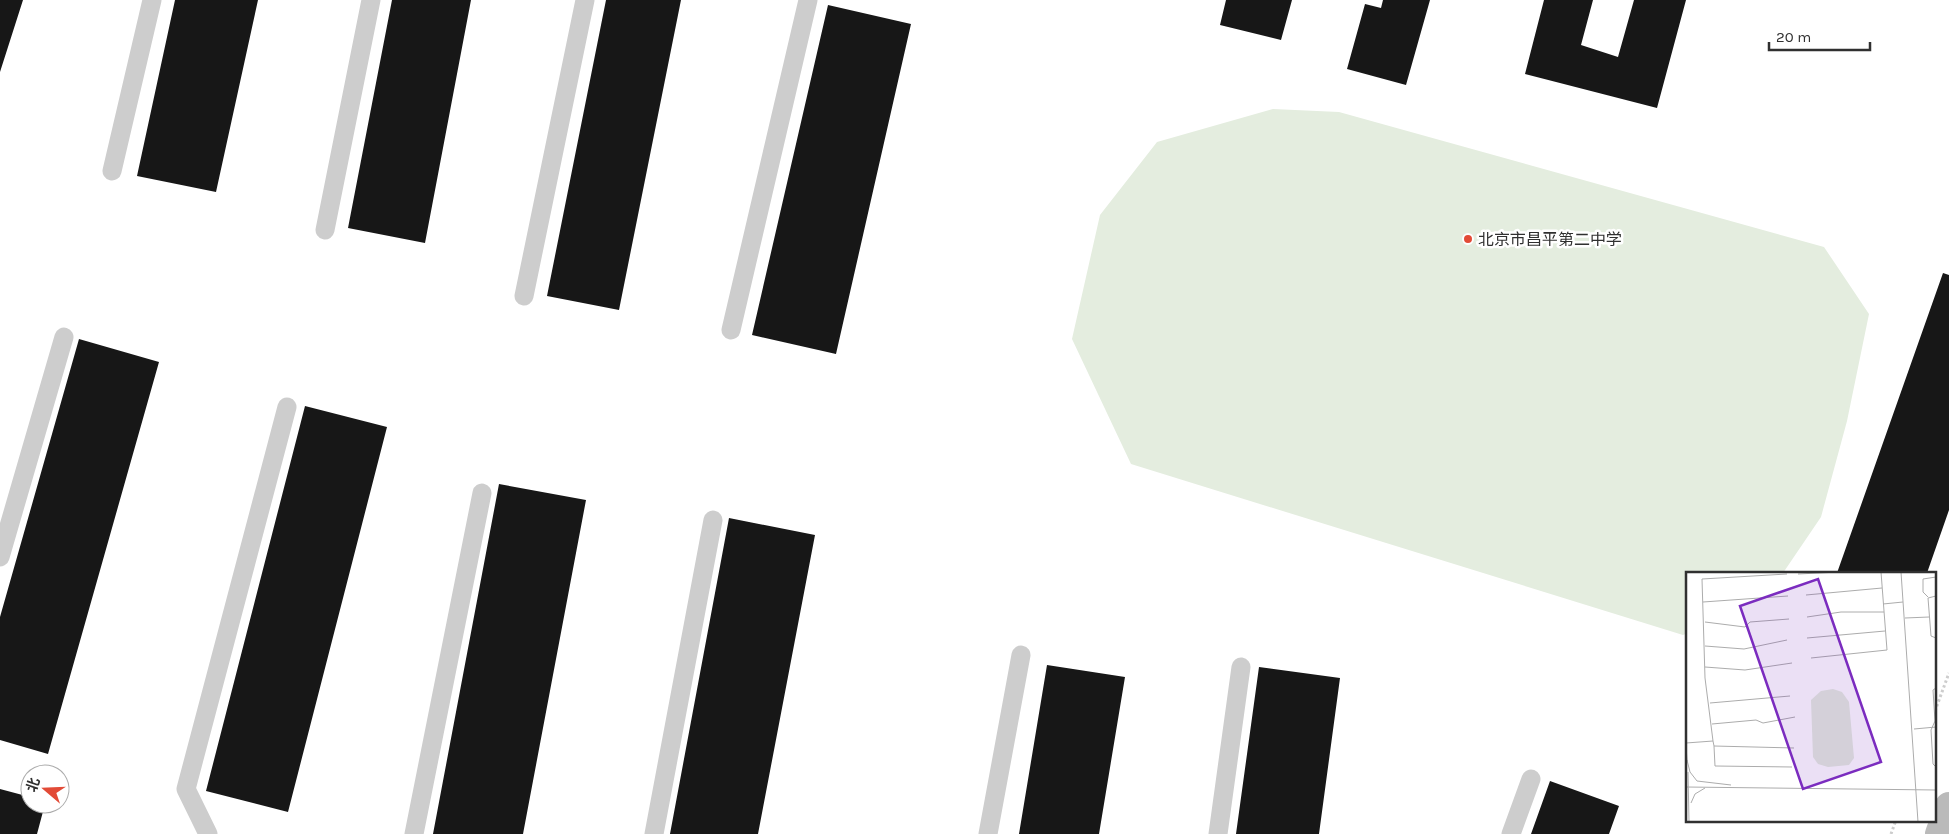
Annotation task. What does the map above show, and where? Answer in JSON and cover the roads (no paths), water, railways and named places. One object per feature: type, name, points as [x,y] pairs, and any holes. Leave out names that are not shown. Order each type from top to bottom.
[{"type":"street","points":[[1939,834],[1949,806]]},
{"type":"lane","points":[[112,171],[152,0]]},
{"type":"lane","points":[[325,230],[370,0]]},
{"type":"lane","points":[[524,296],[585,0]]},
{"type":"lane","points":[[731,330],[808,0]]},
{"type":"lane","points":[[0,557],[64,337]]},
{"type":"lane","points":[[208,834],[186,789],[287,407]]},
{"type":"lane","points":[[414,834],[482,492]]},
{"type":"lane","points":[[654,834],[713,520]]},
{"type":"lane","points":[[988,834],[1021,655]]},
{"type":"lane","points":[[1218,834],[1241,667]]},
{"type":"lane","points":[[1511,834],[1531,779]]},
{"type":"place","name":"北京市昌平第二中学","points":[[1468,239]]}]
